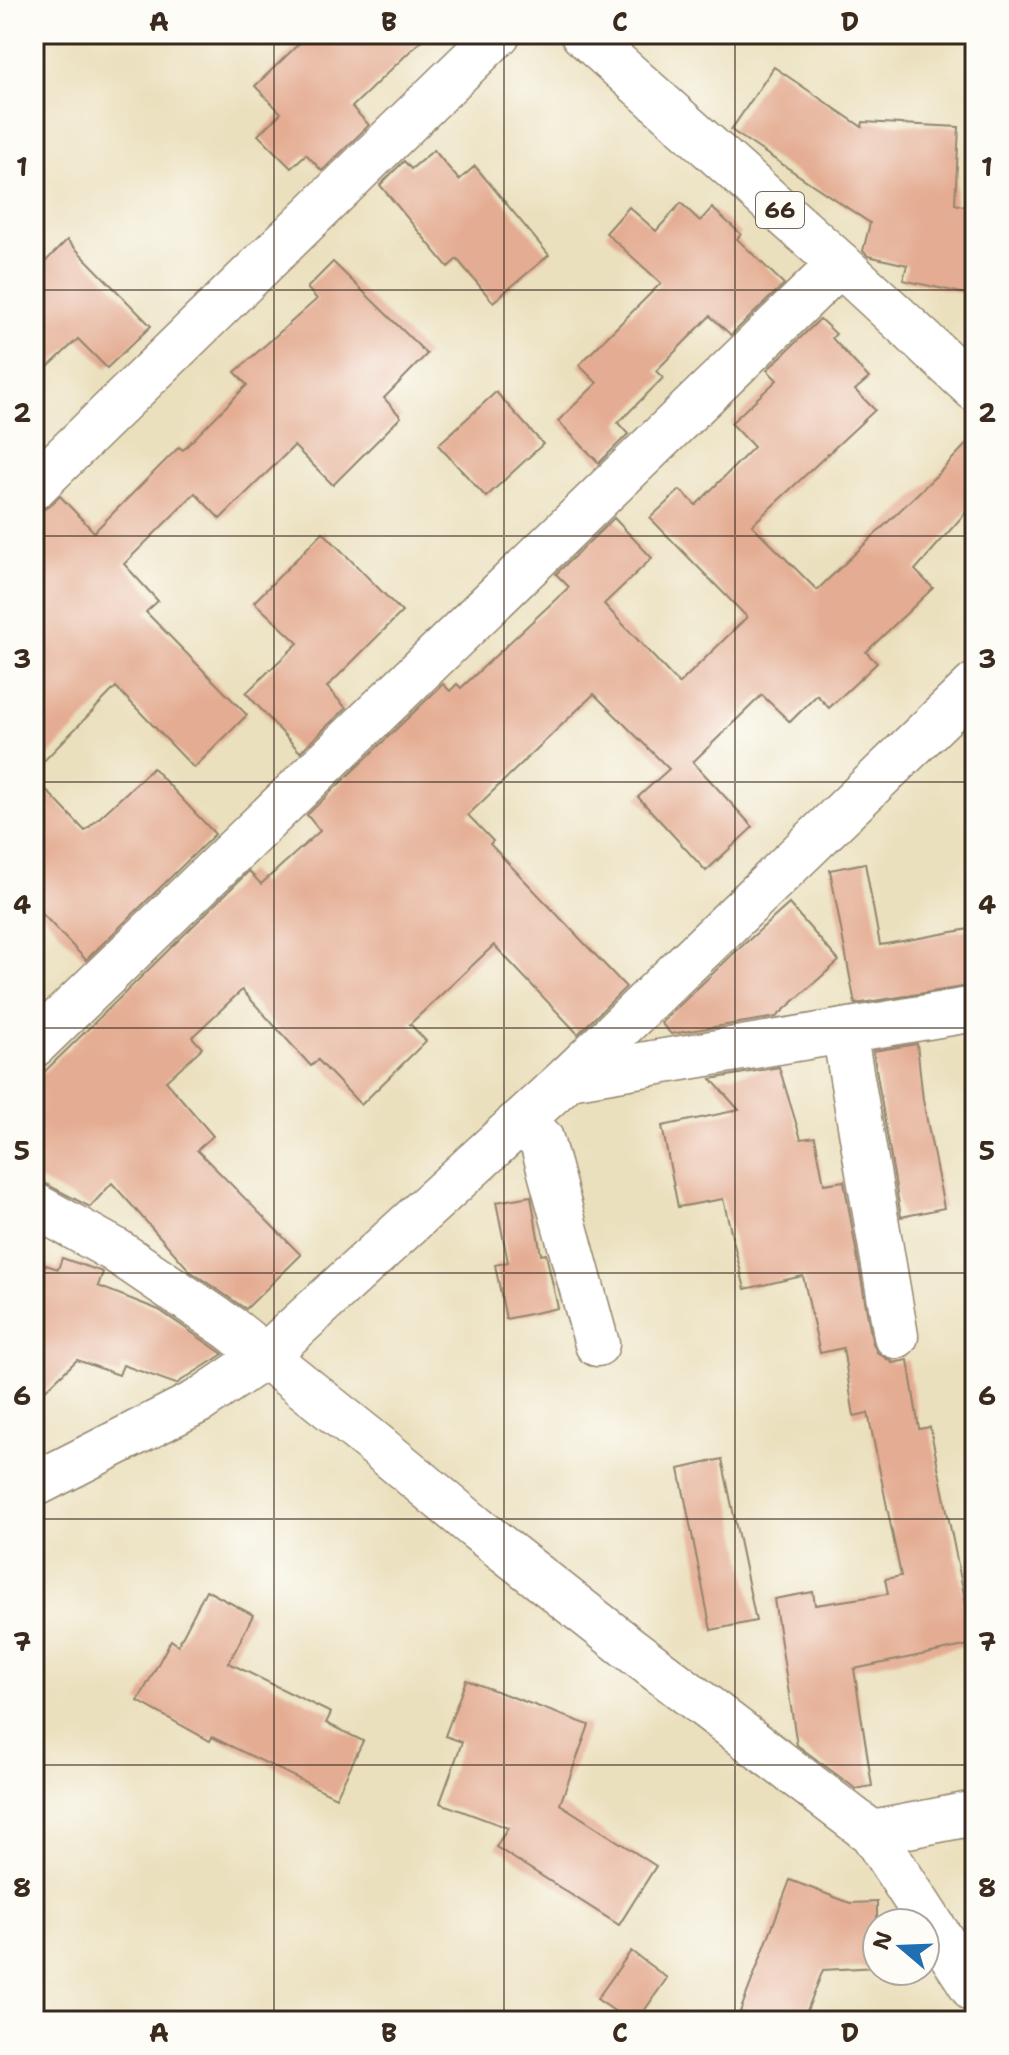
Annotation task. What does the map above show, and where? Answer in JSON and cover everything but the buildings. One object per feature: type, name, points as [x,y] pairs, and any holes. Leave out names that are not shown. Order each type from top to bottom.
[{"type":"street","points":[[34,487],[498,34]]},
{"type":"street","name":"66","points":[[583,34],[975,389]]},
{"type":"street","points":[[34,1045],[840,264]]},
{"type":"street","points":[[34,1485],[199,1401],[265,1356],[569,1077],[975,685]]},
{"type":"street","points":[[569,1077],[975,1009]]},
{"type":"street","points":[[844,1031],[896,1336]]},
{"type":"street","points":[[517,1124],[541,1139],[597,1344]]},
{"type":"street","points":[[34,1205],[115,1250],[230,1328],[475,1527],[872,1833],[975,1991]]},
{"type":"street","points":[[872,1833],[975,1813]]}]
